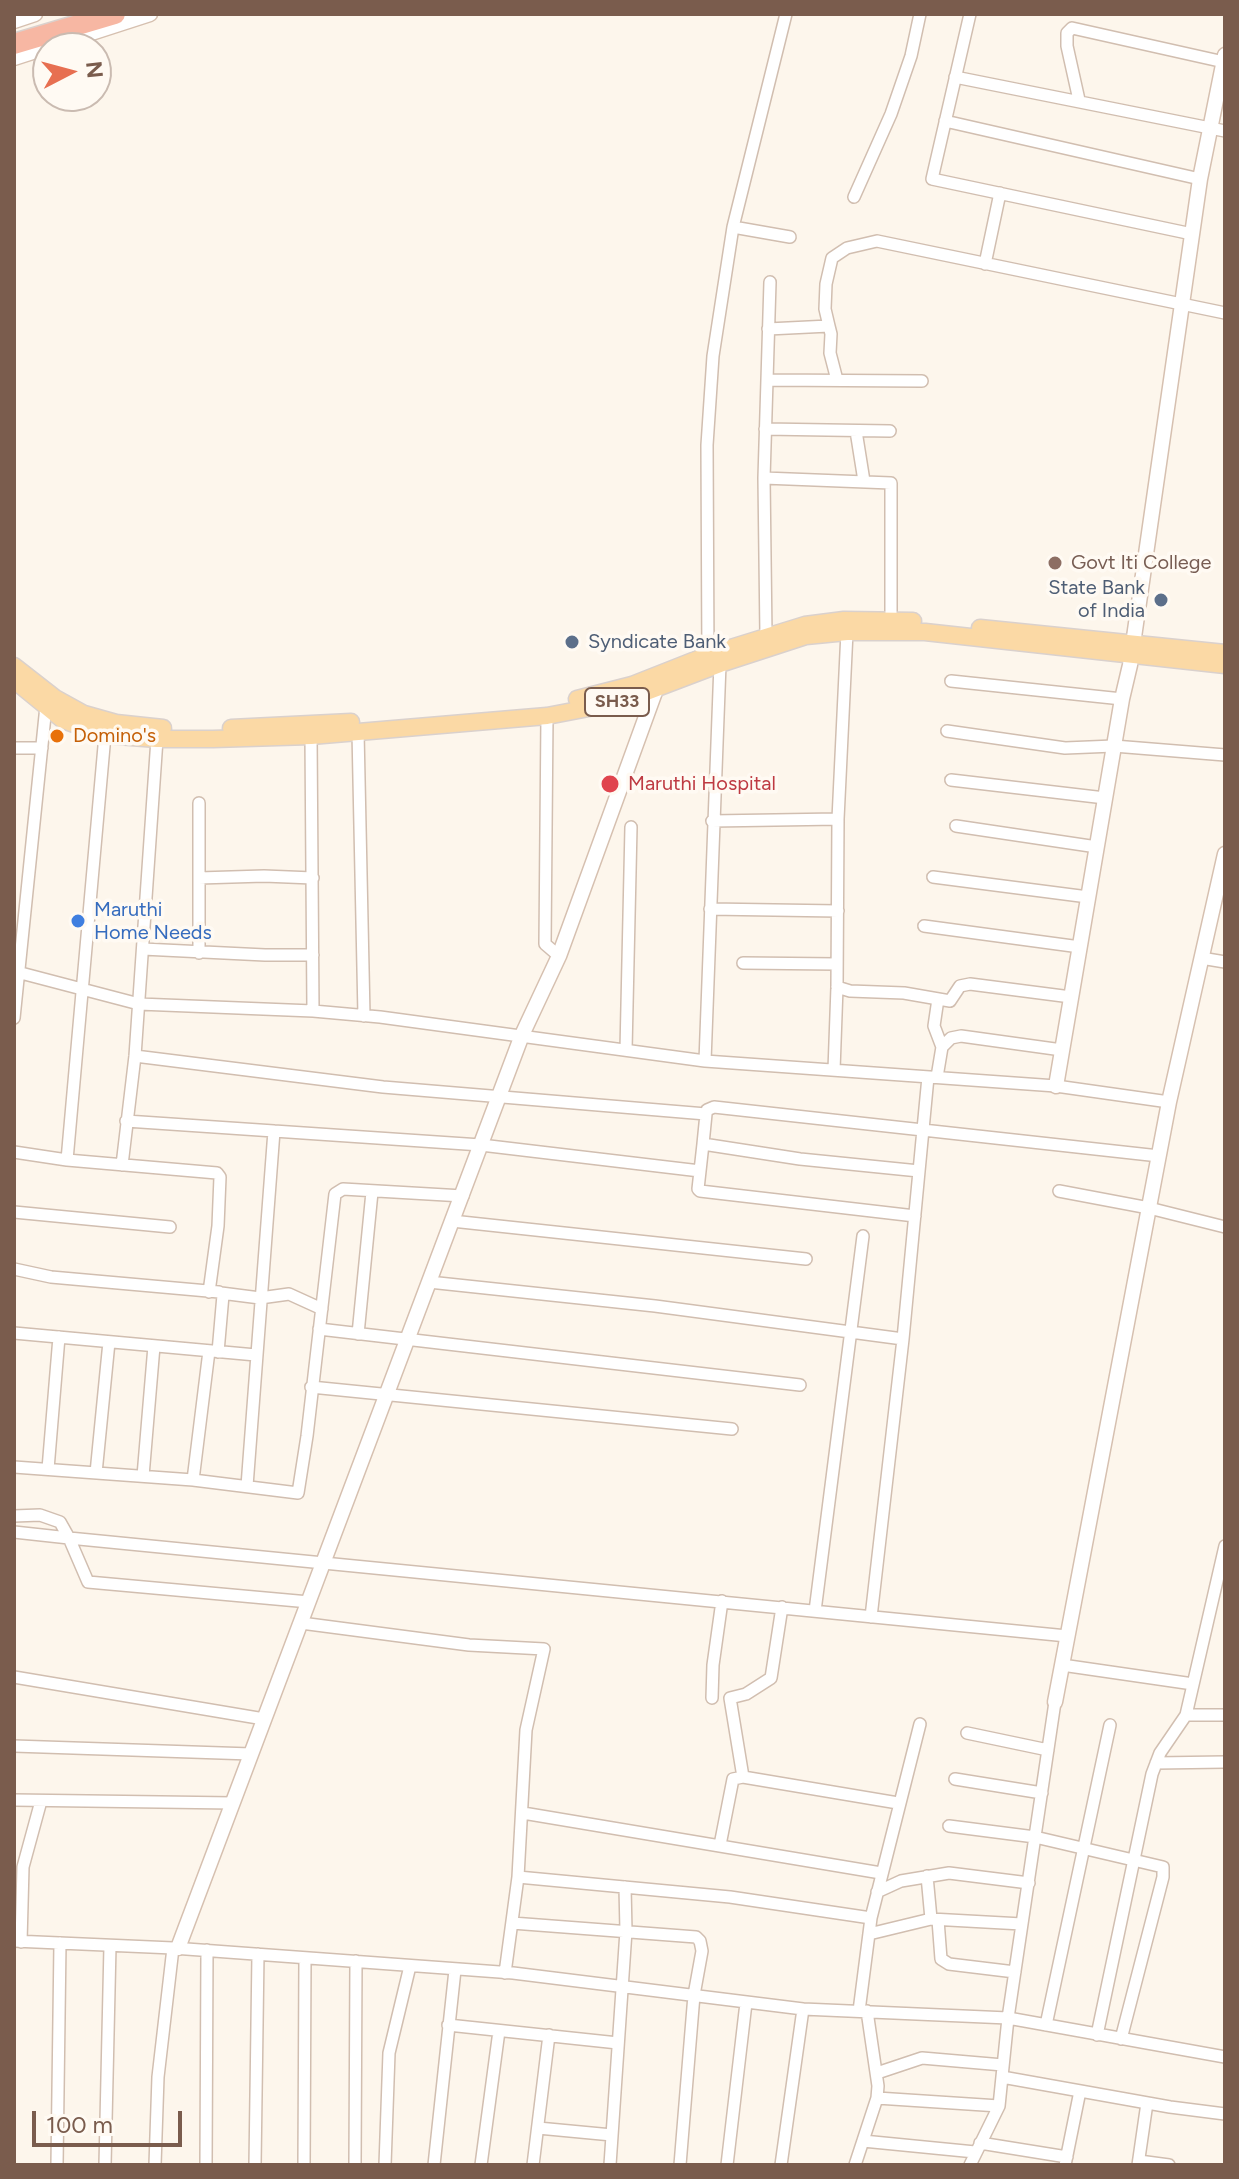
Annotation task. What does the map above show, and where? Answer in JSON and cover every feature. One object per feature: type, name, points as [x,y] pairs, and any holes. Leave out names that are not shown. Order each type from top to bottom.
[{"type":"highway","points":[[14,33],[115,14]]},
{"type":"highway","points":[[14,44],[74,22]]},
{"type":"main road","name":"SH33","points":[[712,663],[766,636],[805,625],[891,619],[1225,665]]},
{"type":"main road","name":"SH33","points":[[14,680],[63,720],[105,735],[157,739],[311,736],[547,716],[620,702],[659,681],[712,663],[806,636],[847,632],[925,632],[1132,650],[1225,653]]},
{"type":"main road","name":"SH33","points":[[14,666],[55,698],[84,714],[116,723],[153,728],[356,722],[505,710],[551,705],[659,681]]},
{"type":"street","points":[[14,21],[35,14]]},
{"type":"street","points":[[14,58],[74,22],[150,14]]},
{"type":"street","points":[[705,1061],[712,821],[707,445],[713,356],[733,227],[786,14]]},
{"type":"street","points":[[854,197],[891,114],[911,56],[920,14]]},
{"type":"street","points":[[970,14],[932,179],[1192,234]]},
{"type":"street","points":[[1056,1086],[1132,650],[1200,179],[1218,129],[1224,59],[1072,28],[1067,33],[1067,46],[1079,100]]},
{"type":"street","points":[[955,77],[1218,129]]},
{"type":"street","points":[[945,121],[1200,179]]},
{"type":"street","points":[[985,264],[1000,193]]},
{"type":"street","points":[[733,227],[790,237]]},
{"type":"street","points":[[837,380],[830,353],[831,334],[825,309],[830,263],[839,251],[868,242],[890,242],[1225,313]]},
{"type":"street","points":[[766,636],[764,478],[770,282]]},
{"type":"street","points":[[768,329],[829,326]]},
{"type":"street","points":[[767,380],[922,381]]},
{"type":"street","points":[[765,429],[890,431]]},
{"type":"street","points":[[856,431],[864,481]]},
{"type":"street","points":[[764,478],[888,482],[893,485],[891,619]]},
{"type":"street","points":[[834,1070],[838,819],[847,632]]},
{"type":"street","points":[[155,2165],[158,2077],[176,1948],[522,1035],[559,956],[659,681]]},
{"type":"street","points":[[951,681],[1122,699]]},
{"type":"street","points":[[14,1018],[17,955],[46,706]]},
{"type":"street","points":[[547,716],[545,944],[559,956]]},
{"type":"street","points":[[947,731],[1065,748],[1114,746],[1225,755]]},
{"type":"street","points":[[358,732],[364,1016]]},
{"type":"street","points":[[67,1160],[105,735]]},
{"type":"street","points":[[311,736],[313,1011]]},
{"type":"street","points":[[122,1165],[135,1056],[157,739]]},
{"type":"street","points":[[14,748],[42,748]]},
{"type":"street","points":[[951,780],[1105,798]]},
{"type":"street","points":[[199,803],[199,953]]},
{"type":"street","points":[[712,821],[838,819]]},
{"type":"street","points":[[956,826],[1097,847]]},
{"type":"street","points":[[626,1050],[631,827]]},
{"type":"street","points":[[970,2165],[999,2106],[1008,2018],[1055,1702],[1169,1102],[1225,854]]},
{"type":"street","points":[[933,877],[1088,897]]},
{"type":"street","points":[[199,878],[313,878]]},
{"type":"street","points":[[710,909],[838,911]]},
{"type":"street","points":[[924,926],[1080,947]]},
{"type":"street","points":[[143,949],[313,955]]},
{"type":"street","points":[[1201,958],[1225,962]]},
{"type":"street","points":[[743,963],[836,964]]},
{"type":"street","points":[[17,972],[139,1004],[313,1011],[522,1035],[705,1061],[1056,1086],[1169,1102]]},
{"type":"street","points":[[837,987],[950,1001],[960,986],[970,984],[1071,997]]},
{"type":"street","points":[[938,999],[934,1026],[942,1047]]},
{"type":"street","points":[[871,1617],[923,1132],[932,1077],[942,1047],[946,1041],[961,1036],[1062,1050]]},
{"type":"street","points":[[135,1056],[368,1086],[706,1114]]},
{"type":"street","points":[[915,1216],[700,1191],[707,1110],[714,1107],[1159,1156]]},
{"type":"street","points":[[126,1121],[481,1145],[700,1171]]},
{"type":"street","points":[[247,1486],[274,1131]]},
{"type":"street","points":[[703,1144],[800,1159],[919,1171]]},
{"type":"street","points":[[14,1152],[67,1160],[217,1173],[220,1177],[214,1352],[193,1480]]},
{"type":"street","points":[[14,1467],[193,1480],[298,1493],[335,1194],[343,1189],[463,1196]]},
{"type":"street","points":[[1059,1191],[1149,1208],[1225,1227]]},
{"type":"street","points":[[358,1334],[372,1192]]},
{"type":"street","points":[[14,1212],[170,1227]]},
{"type":"street","points":[[452,1221],[806,1259]]},
{"type":"street","points":[[815,1611],[863,1236]]},
{"type":"street","points":[[14,1269],[51,1277],[260,1298],[289,1294],[322,1309]]},
{"type":"street","points":[[429,1282],[655,1306],[903,1339]]},
{"type":"street","points":[[319,1329],[800,1385]]},
{"type":"street","points":[[14,1333],[256,1355]]},
{"type":"street","points":[[48,1469],[59,1337]]},
{"type":"street","points":[[96,1473],[109,1342]]},
{"type":"street","points":[[143,1476],[154,1346]]},
{"type":"street","points":[[311,1387],[732,1429]]},
{"type":"street","points":[[14,1516],[40,1515],[60,1522],[88,1582],[309,1602]]},
{"type":"street","points":[[14,1532],[323,1565],[1067,1636]]},
{"type":"street","points":[[1097,2035],[1156,1763],[1186,1715],[1225,1546]]},
{"type":"street","points":[[712,1698],[722,1601]]},
{"type":"street","points":[[743,1777],[730,1698],[746,1694],[771,1678],[782,1607]]},
{"type":"street","points":[[301,1623],[469,1645],[544,1649],[526,1730],[518,1877],[505,1973]]},
{"type":"street","points":[[1062,1665],[1193,1684]]},
{"type":"street","points":[[14,1677],[264,1719]]},
{"type":"street","points":[[1186,1715],[1225,1715]]},
{"type":"street","points":[[855,2165],[877,2098],[877,2073],[863,2011],[871,1918],[920,1724]]},
{"type":"street","points":[[1046,2025],[1110,1725]]},
{"type":"street","points":[[967,1733],[1048,1750]]},
{"type":"street","points":[[14,1746],[251,1754]]},
{"type":"street","points":[[1156,1763],[1225,1762]]},
{"type":"street","points":[[720,1845],[733,1779],[743,1777],[898,1803]]},
{"type":"street","points":[[955,1779],[1042,1793]]},
{"type":"street","points":[[14,1800],[233,1803]]},
{"type":"street","points":[[41,1801],[23,1867],[18,1941],[207,1950],[505,1973],[803,2009],[1008,2018],[1225,2057]]},
{"type":"street","points":[[523,1813],[881,1873]]},
{"type":"street","points":[[949,1826],[1035,1837],[1163,1867],[1121,2039]]},
{"type":"street","points":[[877,1892],[901,1881],[949,1873],[1029,1883]]},
{"type":"street","points":[[927,1876],[941,1959],[949,1964],[1015,1972]]},
{"type":"street","points":[[518,1877],[803,1906],[871,1918]]},
{"type":"street","points":[[610,2165],[626,1931],[625,1887]]},
{"type":"street","points":[[869,1934],[934,1919],[1022,1924]]},
{"type":"street","points":[[512,1923],[696,1937],[700,1941],[702,1951],[694,1995],[680,2165]]},
{"type":"street","points":[[57,2165],[60,1943]]},
{"type":"street","points":[[105,2165],[110,1946]]},
{"type":"street","points":[[206,2165],[207,1950]]},
{"type":"street","points":[[255,2165],[258,1954]]},
{"type":"street","points":[[304,2165],[305,1958]]},
{"type":"street","points":[[355,2165],[356,1961]]},
{"type":"street","points":[[385,2165],[389,2053],[410,1966]]},
{"type":"street","points":[[434,2165],[455,1970]]},
{"type":"street","points":[[727,2165],[746,2003]]},
{"type":"street","points":[[781,2165],[803,2009]]},
{"type":"street","points":[[448,2025],[618,2043]]},
{"type":"street","points":[[481,2165],[499,2031]]},
{"type":"street","points":[[533,2165],[549,2035]]},
{"type":"street","points":[[877,2073],[922,2058],[1002,2071],[1080,2091],[1225,2114]]},
{"type":"street","points":[[863,2141],[978,2148],[1066,2161],[1080,2091]]},
{"type":"street","points":[[877,2098],[999,2106]]},
{"type":"street","points":[[1147,2103],[1139,2163],[1169,2165]]},
{"type":"street","points":[[538,2128],[612,2135]]},
{"type":"place","name":"Govt Iti College","points":[[1055,563]]},
{"type":"place","name":"State Bank of India","points":[[1161,600]]},
{"type":"place","name":"Syndicate Bank","points":[[572,642]]},
{"type":"place","name":"Domino's","points":[[57,736]]},
{"type":"place","name":"Maruthi Hospital","points":[[610,784]]},
{"type":"place","name":"Maruthi Home Needs","points":[[78,921]]}]
